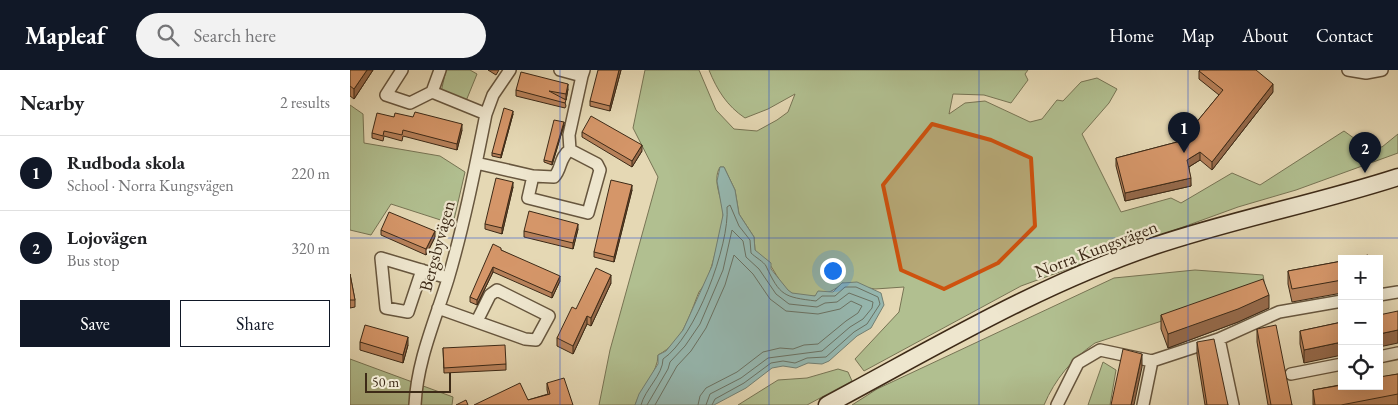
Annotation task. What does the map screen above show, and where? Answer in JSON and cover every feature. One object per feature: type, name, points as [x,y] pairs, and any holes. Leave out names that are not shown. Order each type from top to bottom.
[{"type":"main road","name":"Norra Kungsvägen","points":[[827,405],[1021,301],[1100,266],[1186,236],[1398,177]]},
{"type":"street","points":[[402,70],[386,94],[410,103],[432,92],[440,70]]},
{"type":"street","name":"Bergsbyvägen","points":[[415,405],[416,386],[423,356],[448,278],[486,114],[493,95],[510,70]]},
{"type":"street","points":[[560,70],[583,73],[569,136],[570,150]]},
{"type":"street","points":[[1348,70],[1366,73],[1382,70]]},
{"type":"street","points":[[432,92],[486,114]]},
{"type":"street","points":[[533,176],[528,198],[588,213],[600,170],[596,164],[570,150]]},
{"type":"street","points":[[476,163],[533,176],[554,178],[558,172],[562,155],[570,150]]},
{"type":"street","points":[[422,270],[408,312],[386,308],[381,258],[422,270],[448,278]]},
{"type":"street","points":[[438,308],[525,340],[536,340],[549,316],[496,290],[490,295],[477,321]]},
{"type":"street","points":[[1383,294],[1398,292]]},
{"type":"street","points":[[1057,405],[1078,364],[1100,350],[1152,362],[1219,339],[1279,312],[1338,302]]},
{"type":"street","points":[[1219,339],[1233,405]]},
{"type":"street","points":[[1383,355],[1398,353]]},
{"type":"street","points":[[1143,405],[1152,362]]},
{"type":"street","points":[[1291,374],[1338,365]]},
{"type":"highlighted area","points":[[932,124],[991,140],[1031,158],[1035,226],[998,263],[944,289],[901,270],[883,185]]},
{"type":"green space","points":[[446,70],[470,70],[477,74],[466,101],[441,92]]},
{"type":"green space","points":[[645,70],[699,70],[716,110],[734,129],[757,131],[788,112],[795,94],[768,109],[745,118],[723,97],[709,70],[1028,70],[1025,74],[1028,80],[1011,103],[984,95],[953,94],[949,114],[965,103],[985,101],[1030,122],[1042,119],[1057,100],[1063,101],[1081,82],[1097,78],[1117,89],[1109,103],[1082,134],[1121,212],[1171,198],[1181,203],[1232,173],[1260,185],[1344,131],[1362,144],[1382,147],[1398,134],[1398,153],[1296,190],[1238,207],[1021,286],[864,371],[855,359],[899,312],[904,287],[875,289],[842,283],[831,291],[816,296],[793,294],[787,290],[767,261],[755,250],[754,237],[739,214],[735,190],[724,167],[720,167],[717,185],[723,216],[719,238],[709,274],[699,292],[684,328],[674,343],[658,355],[655,368],[635,405],[599,405],[610,350],[658,177],[633,128]]},
{"type":"green space","points":[[350,105],[363,114],[364,143],[440,156],[465,172],[453,224],[391,204],[371,235],[350,230]]},
{"type":"green space","points":[[1195,270],[1263,275],[1265,287],[1095,343],[1065,370],[1053,387],[1044,405],[852,405],[877,389],[1114,278]]},
{"type":"green space","points":[[350,359],[453,397],[452,405],[350,405]]},
{"type":"green space","points":[[1103,362],[1116,370],[1110,405],[1088,405]]},
{"type":"green space","points":[[838,369],[848,372],[852,381],[807,405],[738,405],[778,380],[807,378]]},
{"type":"water","points":[[720,167],[724,167],[735,190],[739,214],[754,237],[755,250],[771,263],[771,269],[788,290],[792,293],[815,296],[818,291],[833,292],[842,283],[857,282],[881,293],[884,305],[871,328],[857,336],[829,361],[822,364],[808,363],[796,368],[783,366],[772,368],[746,388],[714,405],[635,405],[639,394],[658,364],[658,355],[666,351],[683,330],[712,266],[723,215],[717,181]]},
{"type":"building","points":[[350,70],[367,70],[354,89],[350,86]]},
{"type":"building","points":[[598,70],[619,70],[610,106],[590,101]]},
{"type":"building","points":[[1200,70],[1256,70],[1273,84],[1212,162],[1200,152],[1187,160],[1191,178],[1125,193],[1116,158],[1181,141],[1223,90]]},
{"type":"building","points":[[521,72],[568,84],[566,94],[549,91],[566,100],[565,103],[516,90]]},
{"type":"building","points":[[504,108],[513,111],[501,155],[492,153]]},
{"type":"building","points":[[415,112],[462,124],[457,144],[403,130],[402,135],[384,131],[383,136],[372,133],[377,113],[394,117],[395,113],[413,117]]},
{"type":"building","points":[[591,116],[642,145],[632,161],[582,132]]},
{"type":"building","points":[[554,120],[564,122],[552,162],[544,160]]},
{"type":"building","points":[[496,178],[513,182],[502,228],[485,224]]},
{"type":"building","points":[[611,180],[632,185],[614,257],[594,252]]},
{"type":"building","points":[[529,211],[578,224],[573,243],[524,231]]},
{"type":"building","points":[[389,212],[435,231],[426,249],[381,230]]},
{"type":"building","points":[[493,244],[501,248],[501,250],[560,276],[552,293],[493,267],[477,300],[470,297]]},
{"type":"building","points":[[1338,262],[1338,281],[1292,289],[1288,271]]},
{"type":"building","points":[[596,268],[611,275],[591,318],[587,316],[573,346],[557,338],[572,307],[576,309]]},
{"type":"building","points":[[350,274],[355,300],[350,300]]},
{"type":"building","points":[[1263,279],[1269,295],[1238,309],[1168,334],[1161,315]]},
{"type":"building","points":[[1398,311],[1398,330],[1383,333],[1383,314]]},
{"type":"building","points":[[1338,323],[1338,343],[1304,350],[1300,331]]},
{"type":"building","points":[[365,325],[408,337],[403,355],[360,342]]},
{"type":"building","points":[[1276,325],[1292,405],[1271,405],[1257,329]]},
{"type":"building","points":[[1214,339],[1228,405],[1207,405],[1197,342]]},
{"type":"building","points":[[505,345],[506,364],[444,368],[443,348]]},
{"type":"building","points":[[1123,349],[1142,354],[1131,405],[1111,405]]},
{"type":"building","points":[[1398,374],[1398,394],[1341,405],[1315,405],[1313,390],[1338,386],[1338,390],[1383,390],[1383,376]]},
{"type":"building","points":[[564,378],[573,405],[474,405],[520,383],[528,400],[550,394],[547,383]]},
{"type":"building","points":[[466,400],[468,405],[456,405]]},
{"type":"place","name":"Rudboda skola","points":[[1184,153]]},
{"type":"place","name":"Lojovägen","points":[[1365,173]]}]
